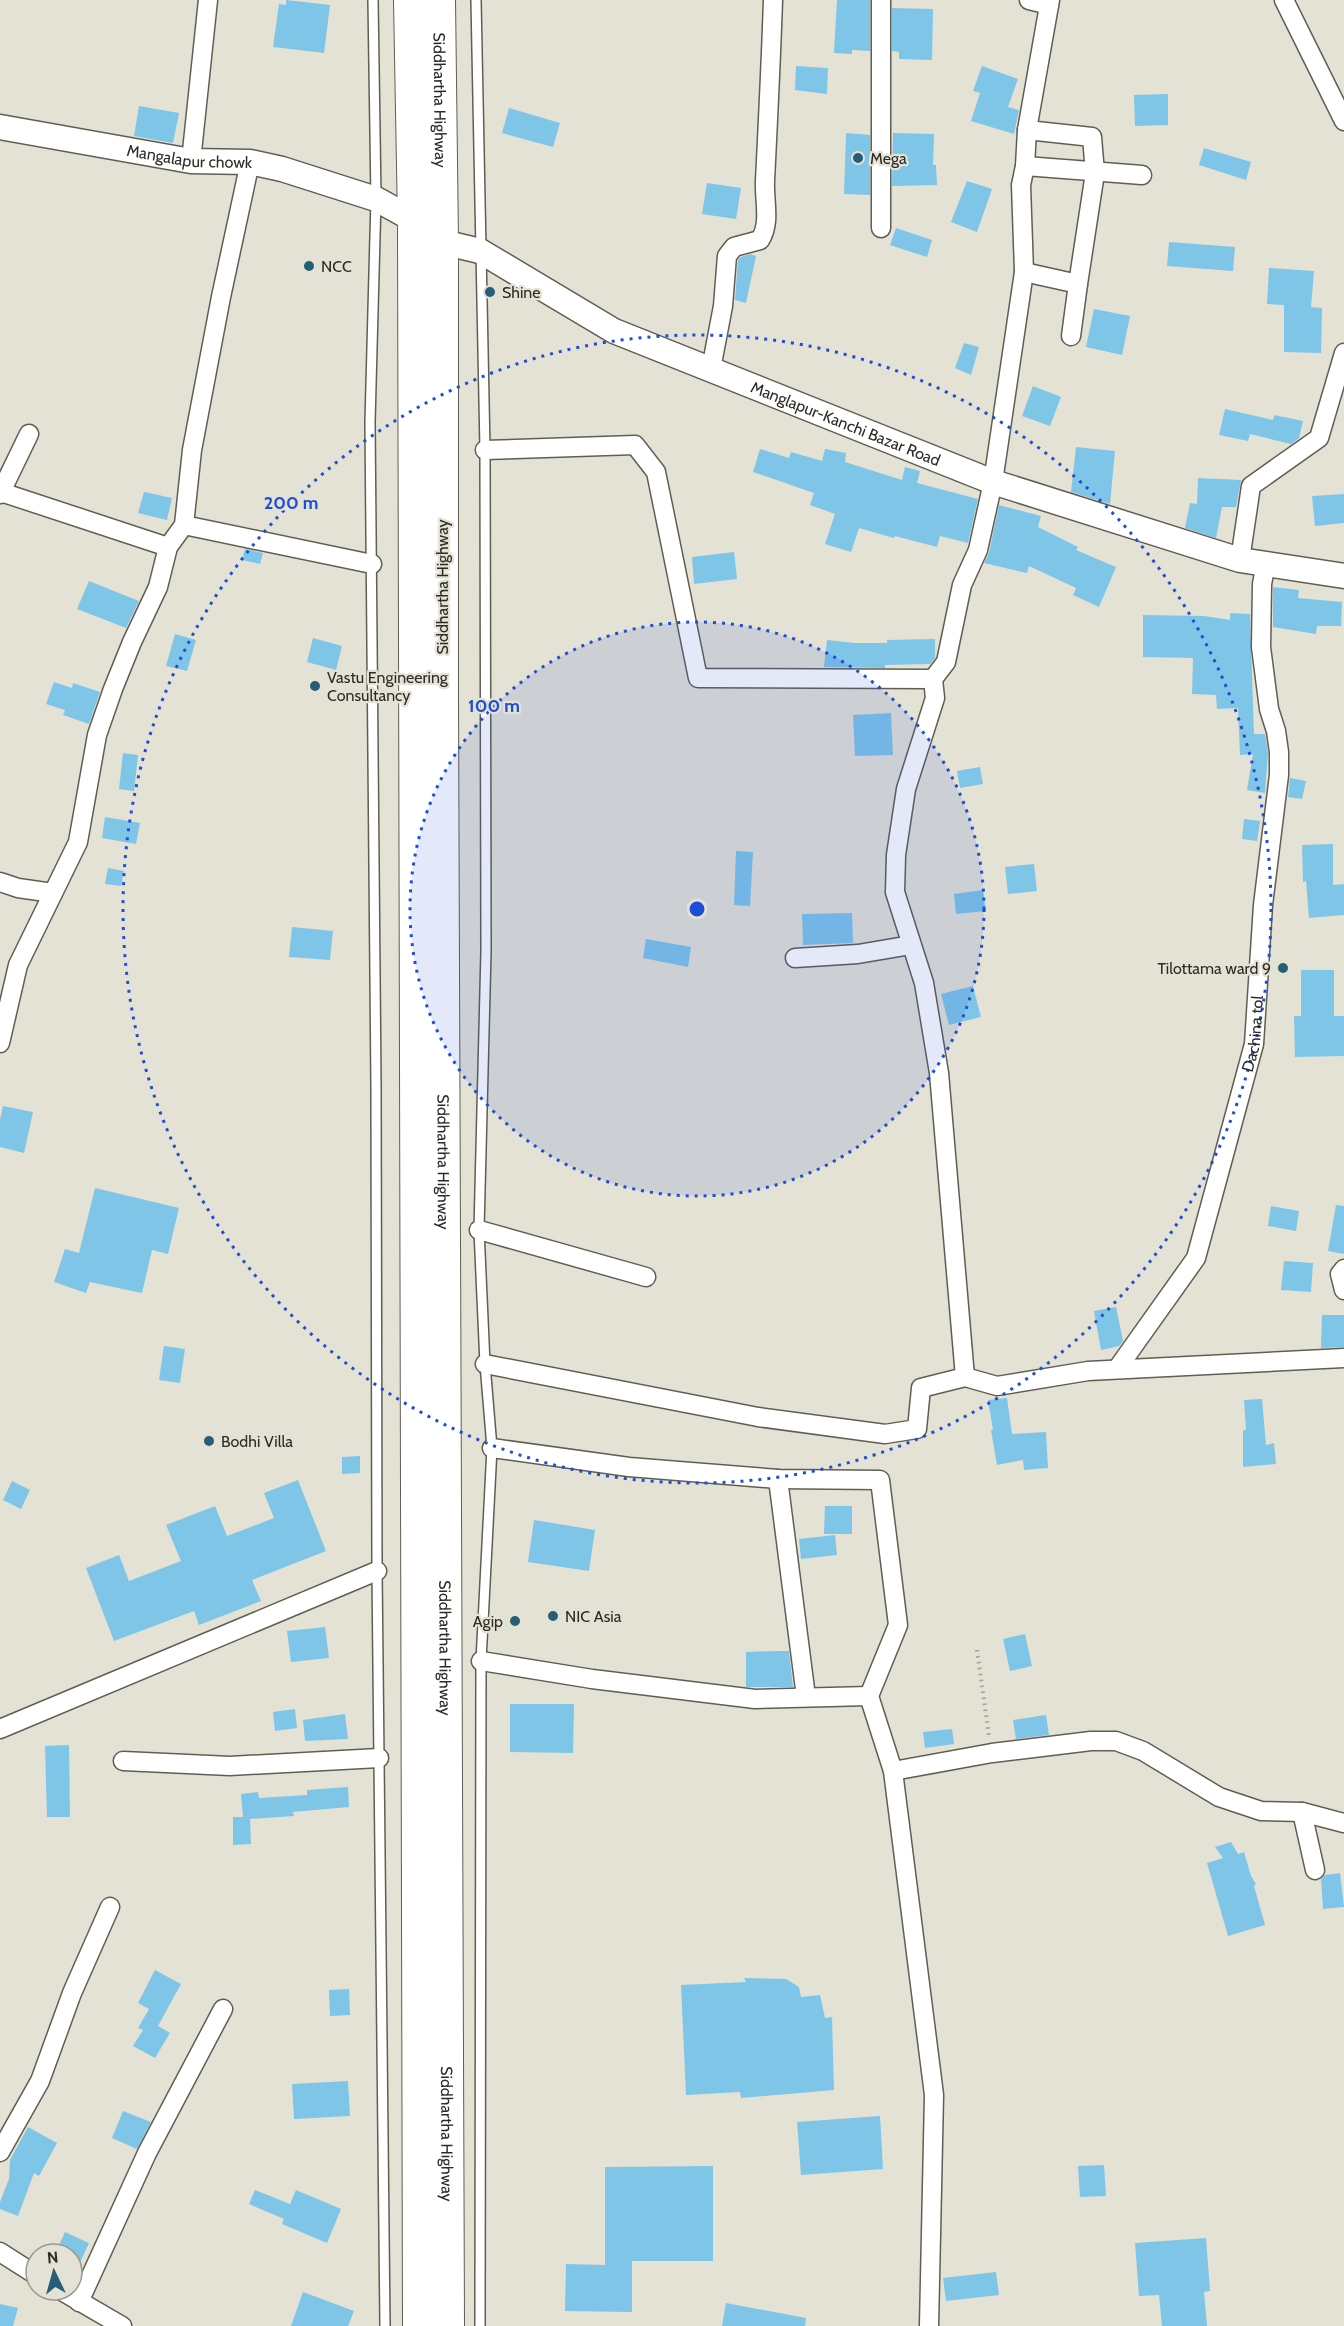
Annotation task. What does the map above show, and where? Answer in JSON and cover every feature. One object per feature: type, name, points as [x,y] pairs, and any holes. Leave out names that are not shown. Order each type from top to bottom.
[{"type":"highway","name":"Siddhartha Highway","points":[[410,0],[414,220],[419,2326]]},
{"type":"highway","name":"Siddhartha Highway","points":[[439,0],[442,242],[441,699],[448,2326]]},
{"type":"street","points":[[191,161],[208,0]]},
{"type":"street","points":[[711,369],[723,306],[727,255],[734,247],[760,240],[765,230],[767,212],[765,180],[774,0]]},
{"type":"street","points":[[881,0],[881,228]]},
{"type":"street","points":[[965,1377],[939,1073],[924,983],[895,892],[896,855],[906,789],[935,698],[933,679],[946,662],[962,585],[978,550],[993,482],[1024,272],[1021,185],[1049,2],[1029,0]]},
{"type":"street","points":[[1284,0],[1344,121]]},
{"type":"street","name":"Mangalapur chowk","points":[[0,127],[191,161],[250,162],[282,169],[376,200]]},
{"type":"street","points":[[1028,130],[1092,137],[1095,173],[1071,336]]},
{"type":"street","points":[[0,1043],[18,965],[78,842],[98,735],[132,642],[158,586],[168,547],[184,525],[192,450],[250,162]]},
{"type":"street","points":[[1025,166],[1142,175]]},
{"type":"street","name":"Manglapur-Kanchi Bazar Road","points":[[376,200],[414,220],[442,242],[480,251],[614,331],[993,482],[1240,560],[1344,576]]},
{"type":"street","points":[[1024,272],[1078,284]]},
{"type":"street","points":[[1240,560],[1251,486],[1319,438],[1344,353]]},
{"type":"street","points":[[29,434],[1,493],[168,547]]},
{"type":"street","points":[[485,450],[635,445],[656,472],[698,678],[933,679]]},
{"type":"street","points":[[184,525],[372,564]]},
{"type":"street","name":"Dachina tol","points":[[1117,1369],[1196,1258],[1254,1044],[1263,906],[1279,776],[1279,752],[1276,731],[1269,709],[1261,647],[1262,584],[1266,563]]},
{"type":"street","points":[[0,882],[18,888],[53,893]]},
{"type":"street","points":[[795,958],[858,954],[911,945]]},
{"type":"street","points":[[479,1230],[646,1277]]},
{"type":"street","points":[[1344,1269],[1340,1274],[1344,1290]]},
{"type":"street","points":[[485,1364],[758,1417],[885,1434],[916,1429],[921,1388],[965,1377],[998,1386],[1088,1371],[1344,1358]]},
{"type":"street","points":[[492,1448],[629,1467],[778,1479],[880,1480],[898,1625],[869,1696],[893,1771],[933,2095],[929,2326]]},
{"type":"street","points":[[778,1479],[806,1697]]},
{"type":"street","points":[[0,1729],[377,1571]]},
{"type":"street","points":[[481,1661],[592,1679],[755,1699],[869,1696]]},
{"type":"street","points":[[893,1771],[992,1753],[1074,1743],[1116,1741],[1143,1751],[1219,1797],[1261,1812],[1302,1812],[1344,1823]]},
{"type":"street","points":[[123,1761],[230,1766],[379,1758]]},
{"type":"street","points":[[1302,1812],[1315,1870]]},
{"type":"street","points":[[0,2152],[40,2081],[72,1993],[110,1907]]},
{"type":"street","points":[[84,2291],[147,2153],[223,2009]]},
{"type":"street","points":[[0,2252],[24,2267]]},
{"type":"street","points":[[79,2302],[122,2326]]},
{"type":"lane","points":[[373,0],[376,200],[370,422],[377,1571],[385,2326]]},
{"type":"lane","points":[[476,0],[485,450],[486,951],[479,1230],[485,1364],[492,1448],[481,1661],[480,2326]]},
{"type":"path","points":[[977,1650],[992,1753]]},
{"type":"building","points":[[286,0],[330,5],[324,53],[273,47],[279,4],[286,5]]},
{"type":"building","points":[[837,0],[870,0],[870,51],[852,50],[852,54],[834,53]]},
{"type":"building","points":[[892,8],[933,9],[932,60],[899,59],[899,52],[892,51]]},
{"type":"building","points":[[796,66],[828,68],[827,94],[795,90]]},
{"type":"building","points":[[982,66],[1018,79],[1008,107],[1019,110],[1014,134],[971,121],[980,93],[973,91]]},
{"type":"building","points":[[1168,94],[1168,125],[1135,126],[1134,95]]},
{"type":"building","points":[[139,106],[179,113],[173,143],[134,136]]},
{"type":"building","points":[[509,108],[560,123],[553,147],[502,133]]},
{"type":"building","points":[[846,133],[870,135],[870,195],[844,194]]},
{"type":"building","points":[[893,133],[934,134],[933,165],[936,165],[937,185],[892,186]]},
{"type":"building","points":[[1204,148],[1251,162],[1246,180],[1199,165]]},
{"type":"building","points":[[967,181],[992,189],[977,232],[951,222]]},
{"type":"building","points":[[707,183],[741,188],[736,219],[702,214]]},
{"type":"building","points":[[896,228],[932,240],[927,257],[890,245]]},
{"type":"building","points":[[1169,242],[1235,247],[1233,271],[1167,266]]},
{"type":"building","points":[[750,254],[756,256],[746,303],[735,300],[738,260]]},
{"type":"building","points":[[1269,268],[1314,271],[1311,307],[1322,308],[1321,353],[1284,352],[1284,305],[1267,304]]},
{"type":"building","points":[[1094,309],[1130,316],[1122,355],[1086,347]]},
{"type":"building","points":[[964,343],[979,347],[971,375],[955,368]]},
{"type":"building","points":[[1033,386],[1061,397],[1050,426],[1022,416]]},
{"type":"building","points":[[1225,409],[1273,420],[1274,415],[1303,421],[1299,438],[1291,444],[1250,434],[1248,441],[1219,435]]},
{"type":"building","points":[[1076,447],[1115,451],[1110,504],[1071,492]]},
{"type":"building","points":[[760,449],[789,458],[791,452],[822,461],[825,449],[846,453],[845,462],[902,480],[905,467],[920,471],[917,483],[978,499],[968,543],[940,536],[937,547],[859,528],[851,552],[825,544],[835,514],[810,505],[814,493],[753,472]]},
{"type":"building","points":[[1198,478],[1241,480],[1236,507],[1222,507],[1216,538],[1185,528],[1190,503],[1197,504]]},
{"type":"building","points":[[144,492],[172,498],[167,520],[138,513]]},
{"type":"building","points":[[1344,494],[1344,523],[1315,526],[1312,496]]},
{"type":"building","points":[[999,505],[1041,516],[1038,527],[1078,547],[1076,550],[1116,567],[1099,607],[1073,595],[1076,588],[1029,566],[1027,573],[984,563],[989,553]]},
{"type":"building","points":[[245,549],[263,553],[260,564],[242,560]]},
{"type":"building","points":[[734,552],[737,579],[694,584],[692,557]]},
{"type":"building","points":[[89,581],[139,601],[126,628],[77,609]]},
{"type":"building","points":[[1273,587],[1299,590],[1298,598],[1342,602],[1341,626],[1317,626],[1316,634],[1273,627]]},
{"type":"building","points":[[1230,613],[1250,614],[1254,734],[1265,734],[1268,753],[1265,793],[1247,790],[1253,754],[1240,755],[1238,708],[1217,709],[1216,695],[1192,694],[1193,658],[1143,657],[1143,615],[1204,616],[1230,620]]},
{"type":"building","points":[[175,634],[196,640],[187,671],[166,666]]},
{"type":"building","points":[[313,638],[342,646],[336,670],[307,662]]},
{"type":"building","points":[[935,639],[935,658],[930,664],[885,665],[885,668],[824,667],[827,640],[887,643],[887,640]]},
{"type":"building","points":[[54,682],[72,688],[73,683],[100,692],[89,724],[63,715],[65,710],[46,704]]},
{"type":"building","points":[[891,713],[893,755],[855,756],[853,715]]},
{"type":"building","points":[[123,753],[138,755],[134,791],[119,789]]},
{"type":"building","points":[[980,767],[983,784],[960,788],[957,771]]},
{"type":"building","points":[[1290,778],[1306,781],[1302,799],[1288,797]]},
{"type":"building","points":[[105,817],[140,823],[136,844],[102,838]]},
{"type":"building","points":[[1244,819],[1260,821],[1257,841],[1242,839]]},
{"type":"building","points":[[1333,844],[1333,885],[1344,884],[1344,915],[1309,918],[1306,881],[1303,882],[1302,845]]},
{"type":"building","points":[[736,851],[753,852],[750,906],[734,905]]},
{"type":"building","points":[[1034,864],[1037,891],[1008,894],[1005,867]]},
{"type":"building","points":[[108,868],[124,871],[121,886],[105,884]]},
{"type":"building","points":[[983,890],[986,911],[956,914],[954,894]]},
{"type":"building","points":[[852,913],[853,943],[803,945],[802,914]]},
{"type":"building","points":[[292,927],[333,931],[330,960],[289,957]]},
{"type":"building","points":[[646,939],[691,947],[688,967],[643,958]]},
{"type":"building","points":[[1301,970],[1334,970],[1334,1016],[1344,1016],[1344,1056],[1295,1057],[1294,1016],[1301,1016]]},
{"type":"building","points":[[973,986],[981,1017],[949,1025],[941,994]]},
{"type":"building","points":[[3,1106],[33,1112],[24,1153],[0,1147],[0,1120]]},
{"type":"building","points":[[95,1188],[179,1208],[168,1254],[152,1250],[142,1293],[90,1282],[86,1293],[54,1282],[65,1249],[79,1253]]},
{"type":"building","points":[[1336,1205],[1344,1206],[1344,1254],[1328,1251]]},
{"type":"building","points":[[1271,1206],[1299,1211],[1296,1231],[1268,1226]]},
{"type":"building","points":[[1284,1261],[1313,1263],[1311,1292],[1281,1290]]},
{"type":"building","points":[[1116,1307],[1123,1341],[1119,1346],[1101,1350],[1094,1311]]},
{"type":"building","points":[[1322,1315],[1344,1315],[1344,1347],[1321,1348]]},
{"type":"building","points":[[164,1346],[185,1349],[180,1383],[159,1380]]},
{"type":"building","points":[[1007,1398],[1012,1434],[1046,1432],[1048,1468],[1024,1470],[1023,1460],[997,1465],[988,1400]]},
{"type":"building","points":[[1262,1399],[1266,1445],[1274,1443],[1276,1464],[1243,1467],[1243,1430],[1246,1430],[1244,1400]]},
{"type":"building","points":[[360,1456],[360,1473],[342,1474],[342,1457]]},
{"type":"building","points":[[298,1480],[326,1551],[252,1580],[261,1601],[199,1625],[194,1611],[114,1641],[86,1568],[119,1555],[129,1581],[181,1561],[166,1525],[215,1506],[227,1536],[274,1518],[264,1493]]},
{"type":"building","points":[[12,1481],[30,1490],[21,1509],[3,1500]]},
{"type":"building","points":[[825,1506],[852,1506],[852,1534],[824,1534]]},
{"type":"building","points":[[534,1520],[595,1530],[589,1571],[528,1562]]},
{"type":"building","points":[[835,1535],[837,1555],[801,1559],[799,1539]]},
{"type":"building","points":[[325,1627],[329,1658],[291,1662],[287,1631]]},
{"type":"building","points":[[1025,1634],[1032,1666],[1010,1671],[1003,1639]]},
{"type":"building","points":[[789,1651],[793,1687],[746,1687],[746,1652]]},
{"type":"building","points":[[510,1704],[574,1704],[573,1753],[510,1752]]},
{"type":"building","points":[[295,1709],[297,1728],[275,1731],[273,1712]]},
{"type":"building","points":[[345,1714],[348,1739],[305,1741],[303,1720]]},
{"type":"building","points":[[1046,1715],[1049,1735],[1016,1739],[1013,1720]]},
{"type":"building","points":[[952,1729],[954,1744],[925,1748],[923,1732]]},
{"type":"building","points":[[69,1745],[70,1817],[47,1817],[45,1746]]},
{"type":"building","points":[[348,1787],[349,1807],[293,1812],[294,1816],[250,1819],[251,1844],[233,1845],[233,1817],[243,1817],[241,1794],[258,1792],[259,1798],[307,1795],[307,1790]]},
{"type":"building","points":[[1231,1842],[1238,1854],[1244,1852],[1251,1876],[1256,1884],[1254,1886],[1265,1925],[1228,1936],[1207,1863],[1223,1858],[1215,1847]]},
{"type":"building","points":[[1340,1873],[1344,1907],[1323,1909],[1321,1879],[1325,1875]]},
{"type":"building","points":[[155,1970],[181,1984],[158,2026],[170,2033],[155,2058],[133,2046],[143,2030],[138,2028],[149,2009],[138,2003]]},
{"type":"building","points":[[744,1978],[786,1979],[799,1987],[801,1997],[820,1995],[825,2018],[832,2017],[834,2090],[741,2098],[740,2092],[686,2095],[681,1985],[746,1982]]},
{"type":"building","points":[[349,1989],[350,2015],[330,2016],[329,1990]]},
{"type":"building","points":[[348,2081],[350,2116],[294,2119],[292,2084]]},
{"type":"building","points":[[123,2111],[151,2122],[137,2149],[112,2138]]},
{"type":"building","points":[[880,2116],[883,2169],[801,2175],[797,2122]]},
{"type":"building","points":[[28,2127],[57,2143],[39,2176],[34,2173],[18,2216],[0,2209],[0,2202],[9,2179],[10,2160]]},
{"type":"building","points":[[1104,2165],[1106,2196],[1080,2197],[1078,2166]]},
{"type":"building","points":[[713,2166],[713,2261],[632,2261],[632,2312],[565,2311],[566,2264],[605,2265],[605,2167]]},
{"type":"building","points":[[255,2190],[290,2204],[296,2190],[341,2209],[327,2243],[282,2224],[284,2219],[249,2204]]},
{"type":"building","points":[[65,2232],[89,2243],[84,2254],[84,2242],[60,2242]]},
{"type":"building","points":[[1206,2238],[1210,2291],[1204,2292],[1207,2326],[1162,2326],[1159,2295],[1139,2296],[1135,2243]]},
{"type":"building","points":[[996,2272],[999,2295],[946,2301],[943,2278]]},
{"type":"building","points":[[303,2292],[354,2311],[348,2326],[291,2326]]},
{"type":"building","points":[[726,2303],[806,2318],[805,2326],[722,2326]]},
{"type":"building","points":[[0,2304],[18,2308],[13,2326],[0,2326]]},
{"type":"place","name":"Mega","points":[[858,158]]},
{"type":"place","name":"NCC","points":[[309,266]]},
{"type":"place","name":"Shine","points":[[490,292]]},
{"type":"place","name":"Vastu Engineering Consultancy","points":[[315,686]]},
{"type":"place","name":"Tilottama ward 9","points":[[1283,968]]},
{"type":"place","name":"Bodhi Villa","points":[[209,1441]]},
{"type":"place","name":"NIC Asia","points":[[553,1616]]},
{"type":"place","name":"Agip","points":[[515,1621]]}]
